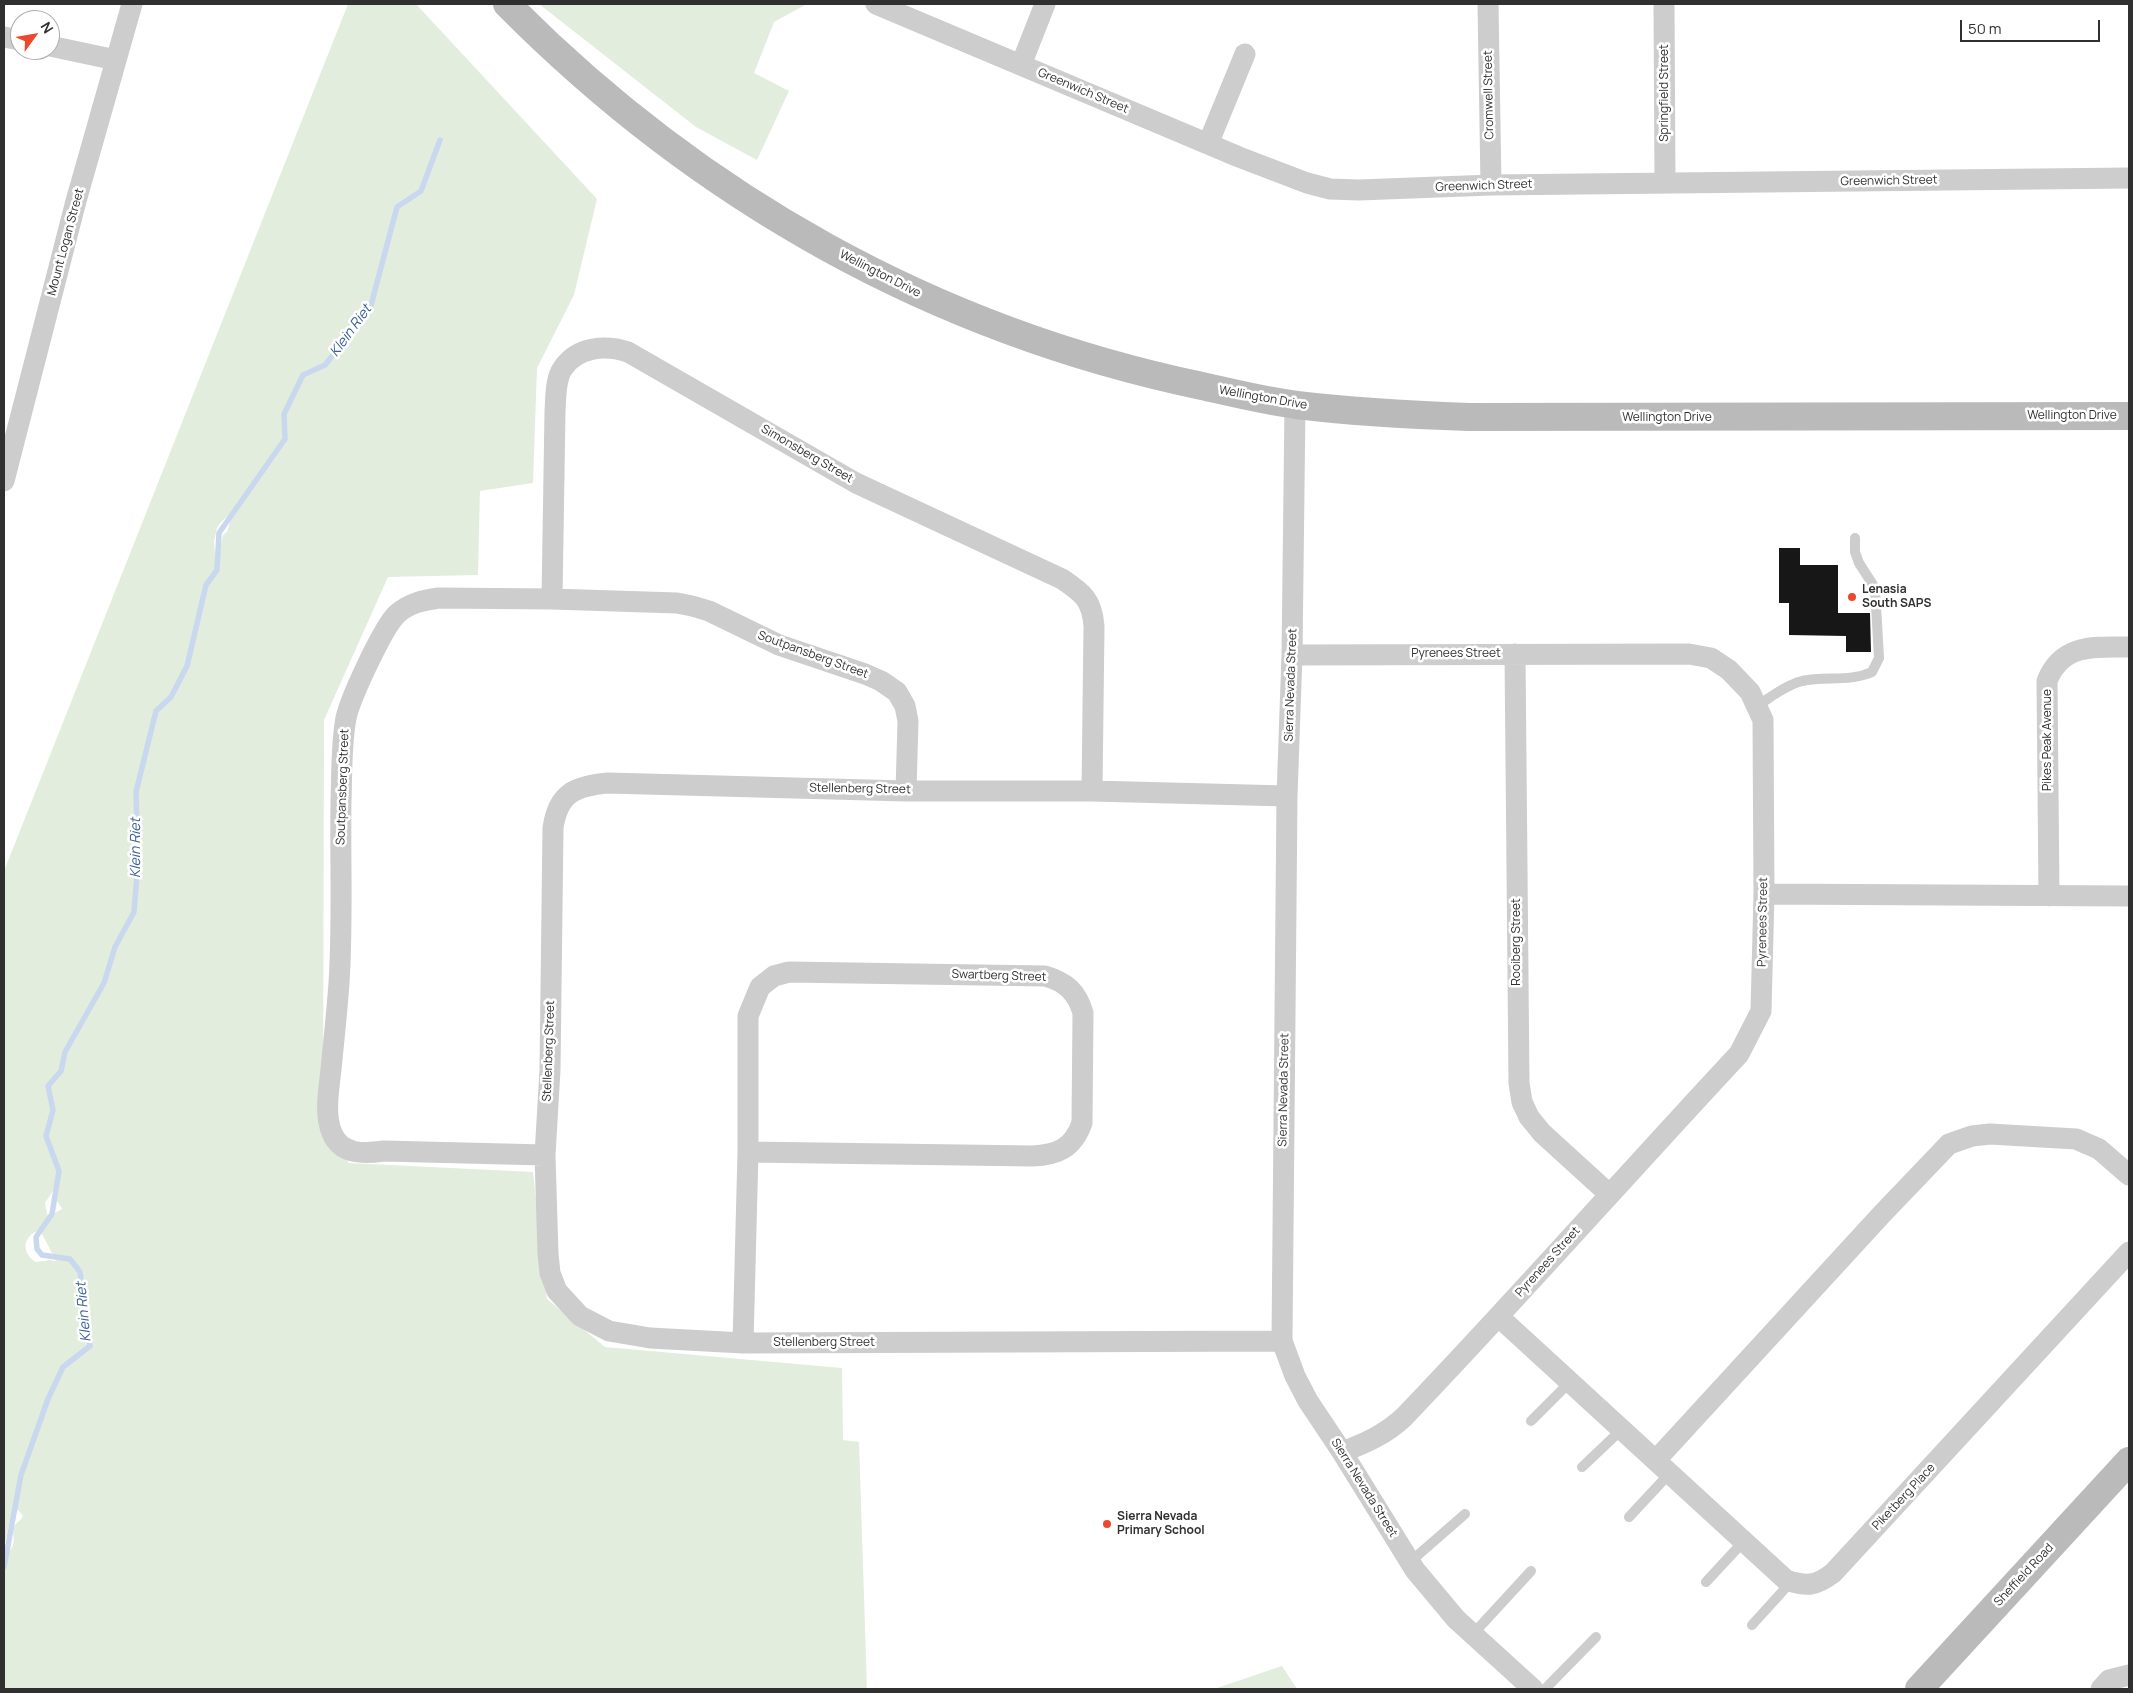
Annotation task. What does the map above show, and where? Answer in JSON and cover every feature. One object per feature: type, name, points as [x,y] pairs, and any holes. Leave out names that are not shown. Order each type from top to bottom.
[{"type":"street","name":"Mount Logan Street","points":[[4,481],[76,201],[132,4]]},
{"type":"street","name":"Wellington Drive","points":[[507,4],[596,87],[692,164],[786,224],[885,278],[964,315],[1021,336],[1115,365],[1165,378],[1295,405],[1470,418],[2129,416]]},
{"type":"street","name":"Greenwich Street","points":[[876,4],[1208,144],[1307,184],[1330,189],[1359,190],[1491,185],[2129,178]]},
{"type":"street","points":[[1021,64],[1045,4]]},
{"type":"street","name":"Cromwell Street","points":[[1488,4],[1491,185]]},
{"type":"street","name":"Springfield Street","points":[[1664,4],[1665,183]]},
{"type":"street","points":[[60,48],[116,60]]},
{"type":"street","points":[[1208,144],[1245,54]]},
{"type":"street","name":"Simonsberg Street","points":[[552,599],[557,384],[562,368],[575,357],[587,350],[614,348],[628,352],[856,483],[1062,579],[1088,599],[1093,612],[1094,626],[1092,791]]},
{"type":"street","name":"Sierra Nevada Street","points":[[1295,405],[1292,655],[1287,796],[1282,1341],[1308,1401],[1410,1562],[1456,1618],[1533,1689]]},
{"type":"street","name":"Soutpansberg Street","points":[[545,1155],[384,1151],[362,1154],[353,1152],[343,1146],[332,1134],[329,1119],[329,1097],[339,982],[346,718],[352,698],[388,625],[398,614],[410,605],[422,600],[439,598],[552,599],[677,604],[709,611],[779,645],[881,681],[896,692],[905,706],[908,721],[906,790]]},
{"type":"street","name":"Pikes Peak Avenue","points":[[2049,896],[2048,682],[2058,662],[2079,650],[2090,647],[2129,647]]},
{"type":"street","name":"Rooiberg Street","points":[[1516,654],[1519,1083],[1522,1102],[1529,1117],[1542,1133],[1609,1194]]},
{"type":"street","name":"Pyrenees Street","points":[[1292,655],[1689,654],[1711,658],[1729,670],[1750,692],[1762,720],[1764,747],[1764,894],[1761,1011],[1740,1054],[1609,1194],[1499,1317],[1392,1428],[1366,1443],[1342,1452]]},
{"type":"street","name":"Stellenberg Street","points":[[1282,1341],[744,1343],[650,1338],[609,1331],[588,1322],[573,1310],[557,1291],[550,1273],[545,1155],[550,1070],[553,828],[556,813],[562,800],[573,791],[587,785],[608,783],[1287,796]]},
{"type":"street","points":[[1764,894],[2129,896]]},
{"type":"street","name":"Swartberg Street","points":[[744,1343],[748,1152],[748,1016],[760,987],[766,981],[781,973],[1045,976],[1066,984],[1079,1001],[1083,1013],[1082,1123],[1078,1134],[1071,1143],[1060,1151],[1048,1155],[1032,1156],[748,1152]]},
{"type":"street","points":[[1663,1467],[1875,1222],[1949,1144],[1972,1136],[1990,1134],[2076,1139],[2099,1149],[2129,1175]]},
{"type":"street","name":"Piketberg Place","points":[[1790,1582],[1816,1584],[1834,1573],[2129,1252]]},
{"type":"street","points":[[1499,1317],[1790,1582]]},
{"type":"street","name":"Sheffield Road","points":[[1919,1689],[2129,1461]]},
{"type":"street","points":[[2101,1689],[2109,1680],[2129,1676]]},
{"type":"lane","points":[[1757,706],[1781,690],[1802,681],[1860,677],[1872,672],[1878,658],[1875,588],[1859,563],[1855,552],[1855,538]]},
{"type":"lane","points":[[1531,1421],[1570,1382]]},
{"type":"lane","points":[[1582,1467],[1622,1429]]},
{"type":"lane","points":[[1630,1517],[1663,1467]]},
{"type":"lane","points":[[1410,1562],[1465,1514]]},
{"type":"lane","points":[[1706,1582],[1744,1542]]},
{"type":"lane","points":[[1473,1634],[1532,1571]]},
{"type":"lane","points":[[1752,1625],[1790,1582]]},
{"type":"lane","points":[[1545,1689],[1596,1637]]},
{"type":"green space","points":[[348,4],[416,4],[597,199],[574,295],[537,368],[533,483],[480,491],[478,575],[388,577],[324,720],[323,1134],[349,1163],[533,1172],[547,1299],[605,1347],[842,1368],[843,1440],[859,1442],[867,1689],[4,1689],[4,1549],[7,1552],[13,1546],[15,1525],[23,1516],[18,1510],[14,1514],[4,1545],[4,871]],"holes":[[[240,505],[231,519],[227,532],[223,535],[217,552],[219,561],[216,564],[214,541],[217,528]],[[53,1191],[57,1192],[57,1201],[62,1209],[48,1217],[45,1203]],[[37,1231],[41,1232],[56,1261],[36,1262],[31,1259],[26,1251],[26,1242]]]},
{"type":"green space","points":[[539,4],[807,4],[774,22],[754,73],[789,91],[757,160],[696,127]]},
{"type":"green space","points":[[1282,1666],[1297,1689],[1214,1689]]},
{"type":"building","points":[[1779,548],[1800,548],[1800,565],[1838,565],[1838,613],[1870,613],[1871,652],[1846,652],[1846,636],[1789,635],[1789,603],[1779,603]]},
{"type":"waterway","name":"Klein Riet","points":[[4,1567],[21,1475],[48,1399],[63,1367],[90,1346],[80,1272],[70,1259],[42,1255],[37,1249],[36,1237],[52,1214],[59,1171],[46,1136],[53,1110],[48,1086],[61,1071],[65,1052],[104,983],[115,947],[134,912],[138,863],[136,792],[156,711],[171,697],[187,666],[206,585],[217,570],[219,533],[285,439],[284,414],[303,375],[325,365],[370,309],[397,207],[421,191],[440,140]]},
{"type":"place","name":"Lenasia South SAPS","points":[[1852,597]]},
{"type":"place","name":"Sierra Nevada Primary School","points":[[1107,1524]]}]
